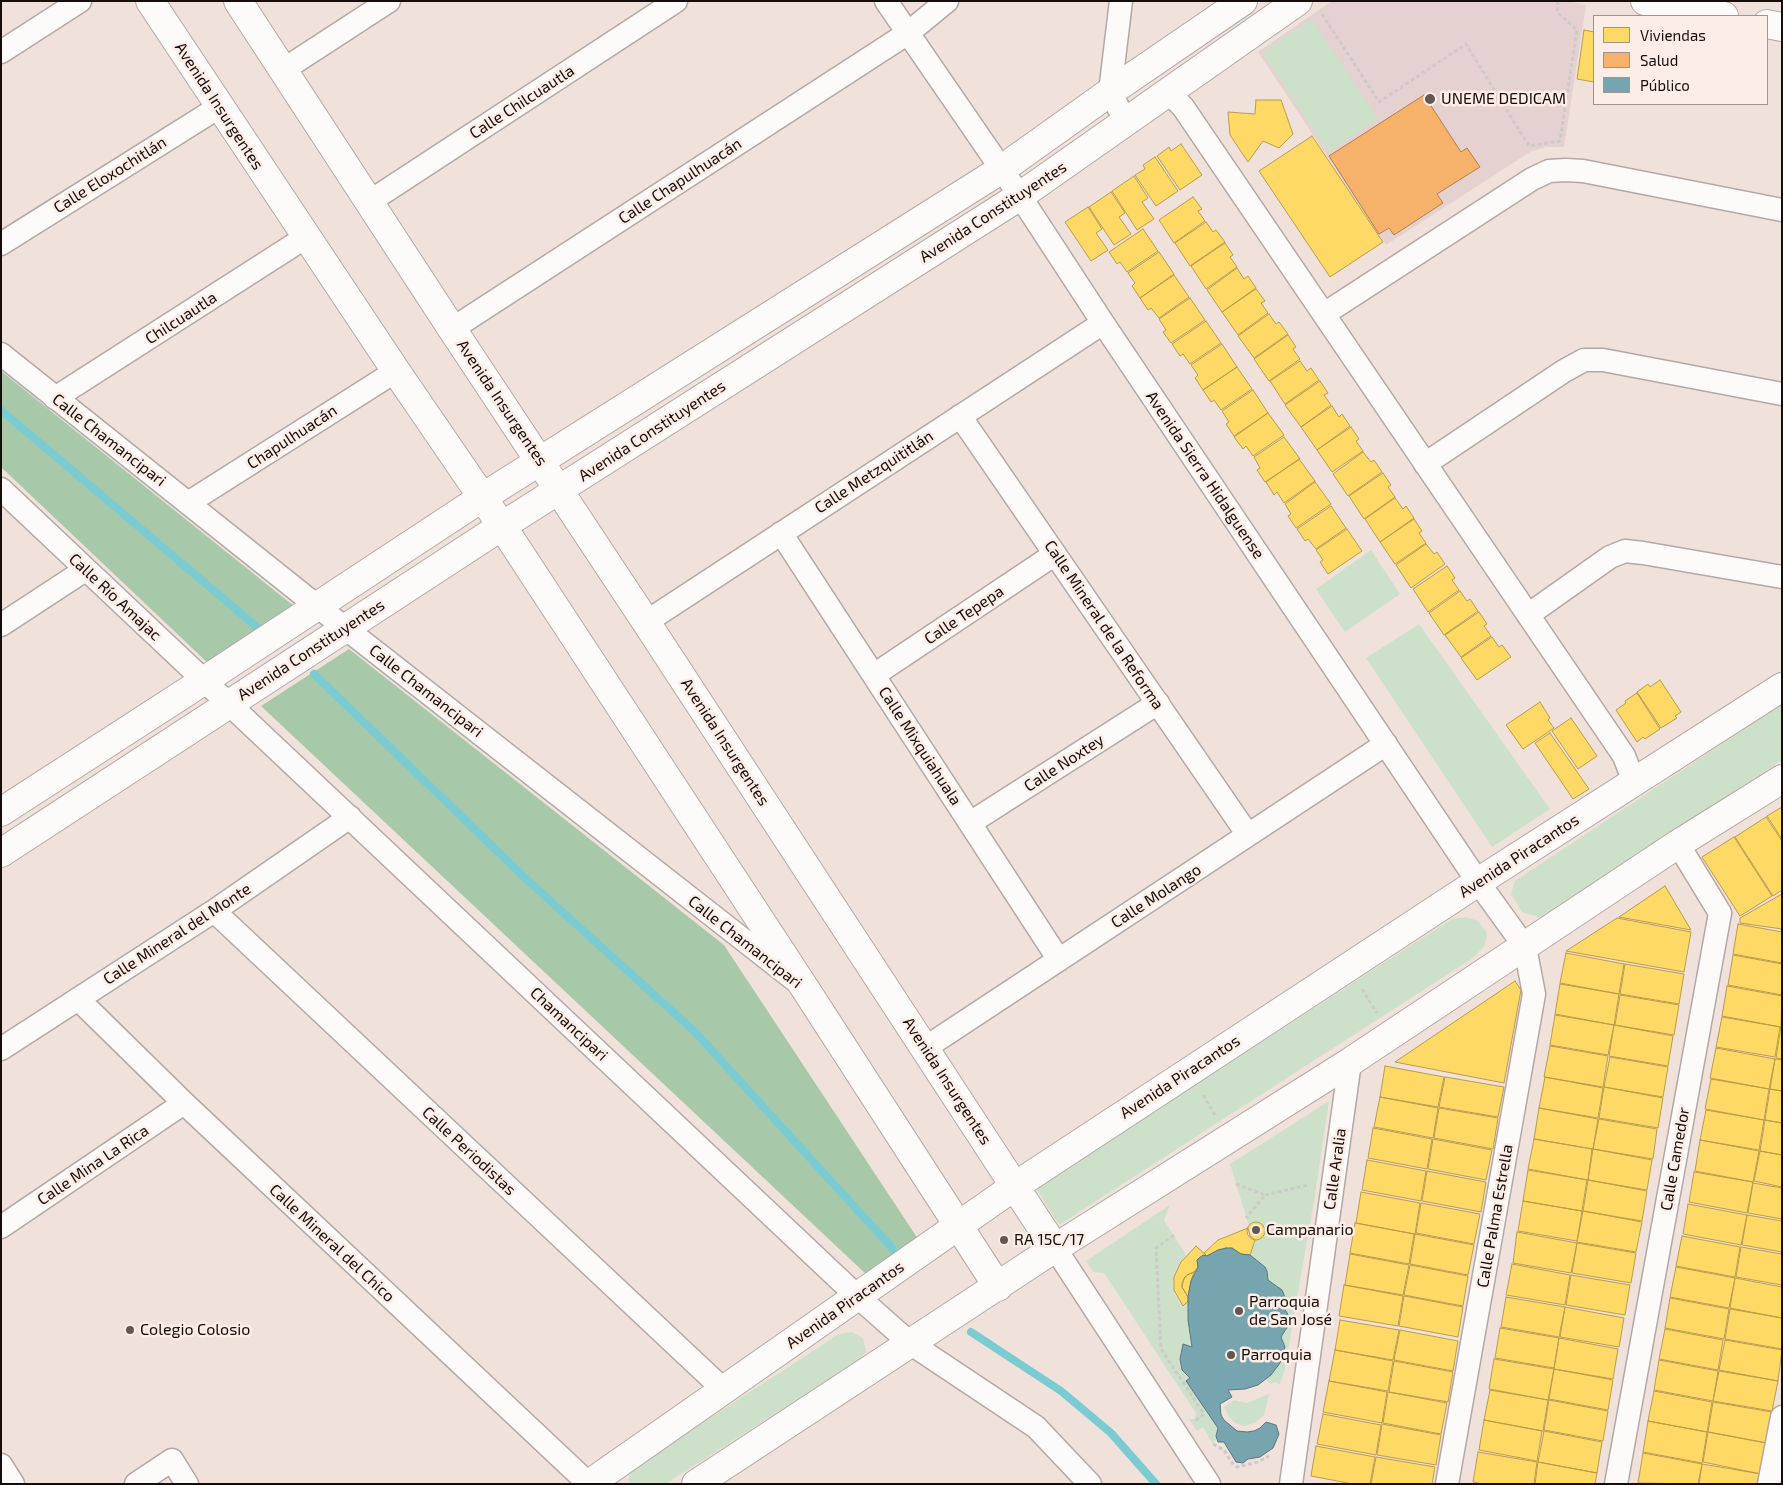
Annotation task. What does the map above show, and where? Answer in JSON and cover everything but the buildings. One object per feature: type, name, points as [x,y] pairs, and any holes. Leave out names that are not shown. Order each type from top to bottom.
[{"type":"street","points":[[1,52],[80,1]]},
{"type":"street","name":"Avenida Insurgentes","points":[[150,1],[306,238],[502,526],[998,1286]]},
{"type":"street","name":"Avenida Insurgentes","points":[[238,1],[1209,1484]]},
{"type":"street","points":[[283,70],[388,1]]},
{"type":"street","name":"Calle Chilcuautla","points":[[369,202],[676,1]]},
{"type":"street","name":"Avenida Sierra Hidalguense","points":[[886,1],[1002,169],[1103,323],[1478,882],[1525,947]]},
{"type":"street","name":"Calle Chapulhuacán","points":[[452,329],[908,33],[947,1]]},
{"type":"street","points":[[1121,1],[1110,92],[1126,122]]},
{"type":"street","name":"Avenida Constituyentes","points":[[1,812],[482,497],[1002,169],[1243,1]]},
{"type":"street","name":"Avenida Constituyentes","points":[[1,853],[502,526],[1020,196],[1298,1]]},
{"type":"street","points":[[1645,1],[1719,15]]},
{"type":"street","points":[[1768,24],[1782,27]]},
{"type":"street","points":[[1168,92],[1183,107],[1624,756],[1634,782]]},
{"type":"street","name":"Calle Eloxochitlán","points":[[1,244],[219,106]]},
{"type":"street","points":[[1324,314],[1532,179],[1549,171],[1583,171],[1782,210]]},
{"type":"street","name":"Chilcuautla","points":[[55,398],[306,238]]},
{"type":"street","name":"Calle Metzquititlán","points":[[646,622],[1103,323]]},
{"type":"street","name":"Calle Chamancipari","points":[[1,354],[317,606],[806,990]]},
{"type":"street","points":[[1425,464],[1564,371],[1584,360],[1603,360],[1782,394]]},
{"type":"street","name":"Chapulhuacán","points":[[188,503],[396,371]]},
{"type":"street","name":"Calle Mineral de la Reforma","points":[[960,416],[1248,835]]},
{"type":"street","name":"Calle Río Amajac","points":[[1,489],[229,704]]},
{"type":"street","name":"Calle Mixquiahuala","points":[[781,533],[1059,960]]},
{"type":"street","points":[[1528,615],[1610,557],[1625,552],[1643,553],[1782,577]]},
{"type":"street","name":"Calle Tepepa","points":[[874,675],[1055,554]]},
{"type":"street","points":[[1,625],[85,570]]},
{"type":"street","name":"Avenida Piracantos","points":[[589,1484],[1015,1186],[1478,882],[1782,687]]},
{"type":"street","name":"Calle Noxtey","points":[[970,824],[1158,703]]},
{"type":"street","name":"Chamancipari","points":[[229,704],[858,1297],[910,1343]]},
{"type":"street","name":"Calle Molango","points":[[925,1048],[1386,744]]},
{"type":"street","points":[[696,1484],[1055,1248],[1350,1062],[1678,844],[1782,778]]},
{"type":"street","name":"Calle Mineral del Monte","points":[[1,1049],[214,911],[350,817]]},
{"type":"street","name":"Calle Camedor","points":[[1616,1484],[1720,913],[1678,844]]},
{"type":"street","name":"Calle Periodistas","points":[[214,911],[724,1391]]},
{"type":"street","name":"Calle Palma Estrella","points":[[1447,1484],[1534,994],[1525,947]]},
{"type":"street","name":"Calle Mineral del Chico","points":[[78,999],[184,1104],[589,1484]]},
{"type":"street","name":"Calle Aralia","points":[[1291,1484],[1350,1062]]},
{"type":"street","name":"Calle Mina La Rica","points":[[1,1227],[184,1104]]},
{"type":"street","points":[[910,1343],[1036,1427],[1090,1484]]},
{"type":"street","points":[[1769,1484],[1782,1417]]},
{"type":"street","points":[[136,1484],[172,1460],[187,1484]]},
{"type":"street","points":[[1,1465],[13,1484]]},
{"type":"path","points":[[1322,14],[1379,102],[1466,44],[1529,146],[1560,141],[1577,30],[1557,12],[1558,1]]},
{"type":"path","points":[[1348,967],[1391,1035]]},
{"type":"path","points":[[1188,1072],[1230,1139]]},
{"type":"path","points":[[1236,1184],[1265,1194],[1310,1184]]},
{"type":"path","points":[[1246,1218],[1265,1194]]},
{"type":"path","points":[[1174,1235],[1156,1248],[1161,1349],[1204,1414],[1194,1422],[1199,1430]]},
{"type":"shaded area","name":"UNEME DEDICAM","points":[[1332,1],[1567,1],[1586,5],[1564,147],[1546,147],[1530,152],[1386,245],[1258,52]]},
{"type":"green space","points":[[1312,19],[1378,119],[1328,152],[1262,52]]},
{"type":"green space","points":[[1,371],[295,607],[210,665],[1,467]]},
{"type":"green space","points":[[1371,550],[1400,594],[1345,632],[1316,589]]},
{"type":"green space","points":[[1419,624],[1550,809],[1492,847],[1366,658]]},
{"type":"green space","points":[[349,649],[724,945],[920,1242],[867,1275],[261,706]]},
{"type":"green space","points":[[1782,704],[1782,760],[1540,918],[1522,912],[1511,894],[1515,881]]},
{"type":"green space","points":[[1466,917],[1478,921],[1487,933],[1485,945],[1473,958],[1059,1225],[1036,1188],[1452,919]]},
{"type":"green space","points":[[1329,1101],[1315,1195],[1284,1373],[1279,1385],[1276,1382],[1270,1384],[1266,1379],[1280,1363],[1285,1347],[1281,1337],[1285,1333],[1289,1316],[1284,1308],[1285,1297],[1282,1290],[1268,1280],[1265,1267],[1250,1255],[1255,1240],[1263,1237],[1265,1229],[1262,1224],[1256,1222],[1249,1226],[1230,1164]]},
{"type":"green space","points":[[1170,1205],[1164,1220],[1186,1255],[1177,1269],[1173,1284],[1176,1296],[1182,1306],[1188,1301],[1188,1320],[1192,1347],[1182,1344],[1180,1366],[1190,1378],[1187,1381],[1218,1428],[1217,1439],[1212,1443],[1203,1427],[1197,1431],[1189,1419],[1195,1419],[1196,1413],[1104,1273],[1093,1272],[1086,1261]]},
{"type":"green space","points":[[852,1332],[863,1338],[866,1352],[856,1362],[665,1484],[631,1484],[628,1479],[633,1468],[839,1334]]},
{"type":"green space","points":[[1269,1394],[1264,1415],[1256,1422],[1245,1426],[1235,1423],[1229,1417],[1224,1407],[1234,1400],[1247,1403]]},
{"type":"waterway","points":[[1,410],[258,628]]},
{"type":"waterway","points":[[314,674],[524,877],[695,1032],[893,1249]]},
{"type":"waterway","points":[[971,1332],[1061,1391],[1111,1433],[1156,1484]]},
{"type":"place","name":"UNEME DEDICAM","points":[[1430,99]]},
{"type":"place","name":"Campanario","points":[[1256,1230]]},
{"type":"place","name":"RA 15C/17","points":[[1004,1240]]},
{"type":"place","name":"Parroquia de San José","points":[[1239,1311]]},
{"type":"place","name":"Colegio Colosio","points":[[130,1330]]},
{"type":"place","name":"Parroquia","points":[[1231,1355]]}]
